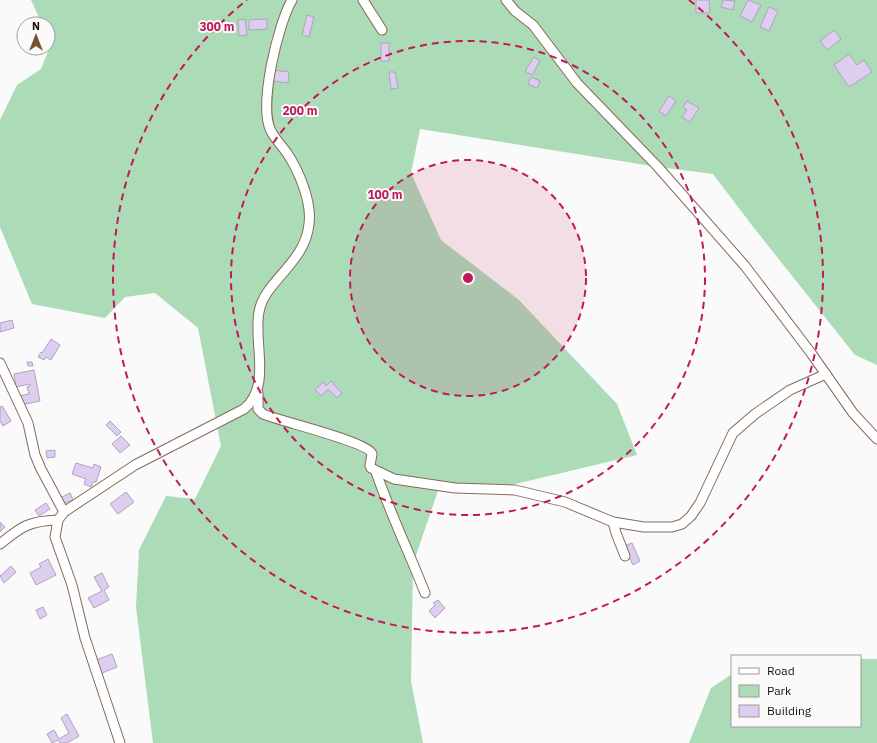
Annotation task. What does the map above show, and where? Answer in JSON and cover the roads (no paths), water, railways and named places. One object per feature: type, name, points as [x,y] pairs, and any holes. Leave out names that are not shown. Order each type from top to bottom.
[{"type":"street","points":[[292,0],[285,12],[278,37],[266,114],[271,132],[288,154],[300,181],[308,206],[310,224],[306,240],[299,255],[264,297],[259,311],[258,409],[263,414],[369,448],[372,454],[370,465],[376,472],[389,510],[406,544],[425,593]]},
{"type":"street","points":[[363,0],[382,30]]},
{"type":"street","points":[[506,0],[514,11],[533,25],[577,83],[658,167],[745,266],[854,413],[877,439]]},
{"type":"street","points":[[0,362],[28,423],[35,455],[64,512]]},
{"type":"street","points":[[376,472],[394,479],[454,488],[515,490],[565,502],[614,522],[658,527],[672,527],[682,524],[691,516],[700,503],[734,433],[755,414],[784,394],[826,374]]},
{"type":"street","points":[[120,743],[85,638],[72,585],[55,537],[58,520],[64,512],[135,464],[244,409],[252,402],[258,390]]},
{"type":"street","points":[[0,544],[21,527],[37,521],[58,520]]},
{"type":"street","points":[[614,522],[616,533],[625,556]]}]
